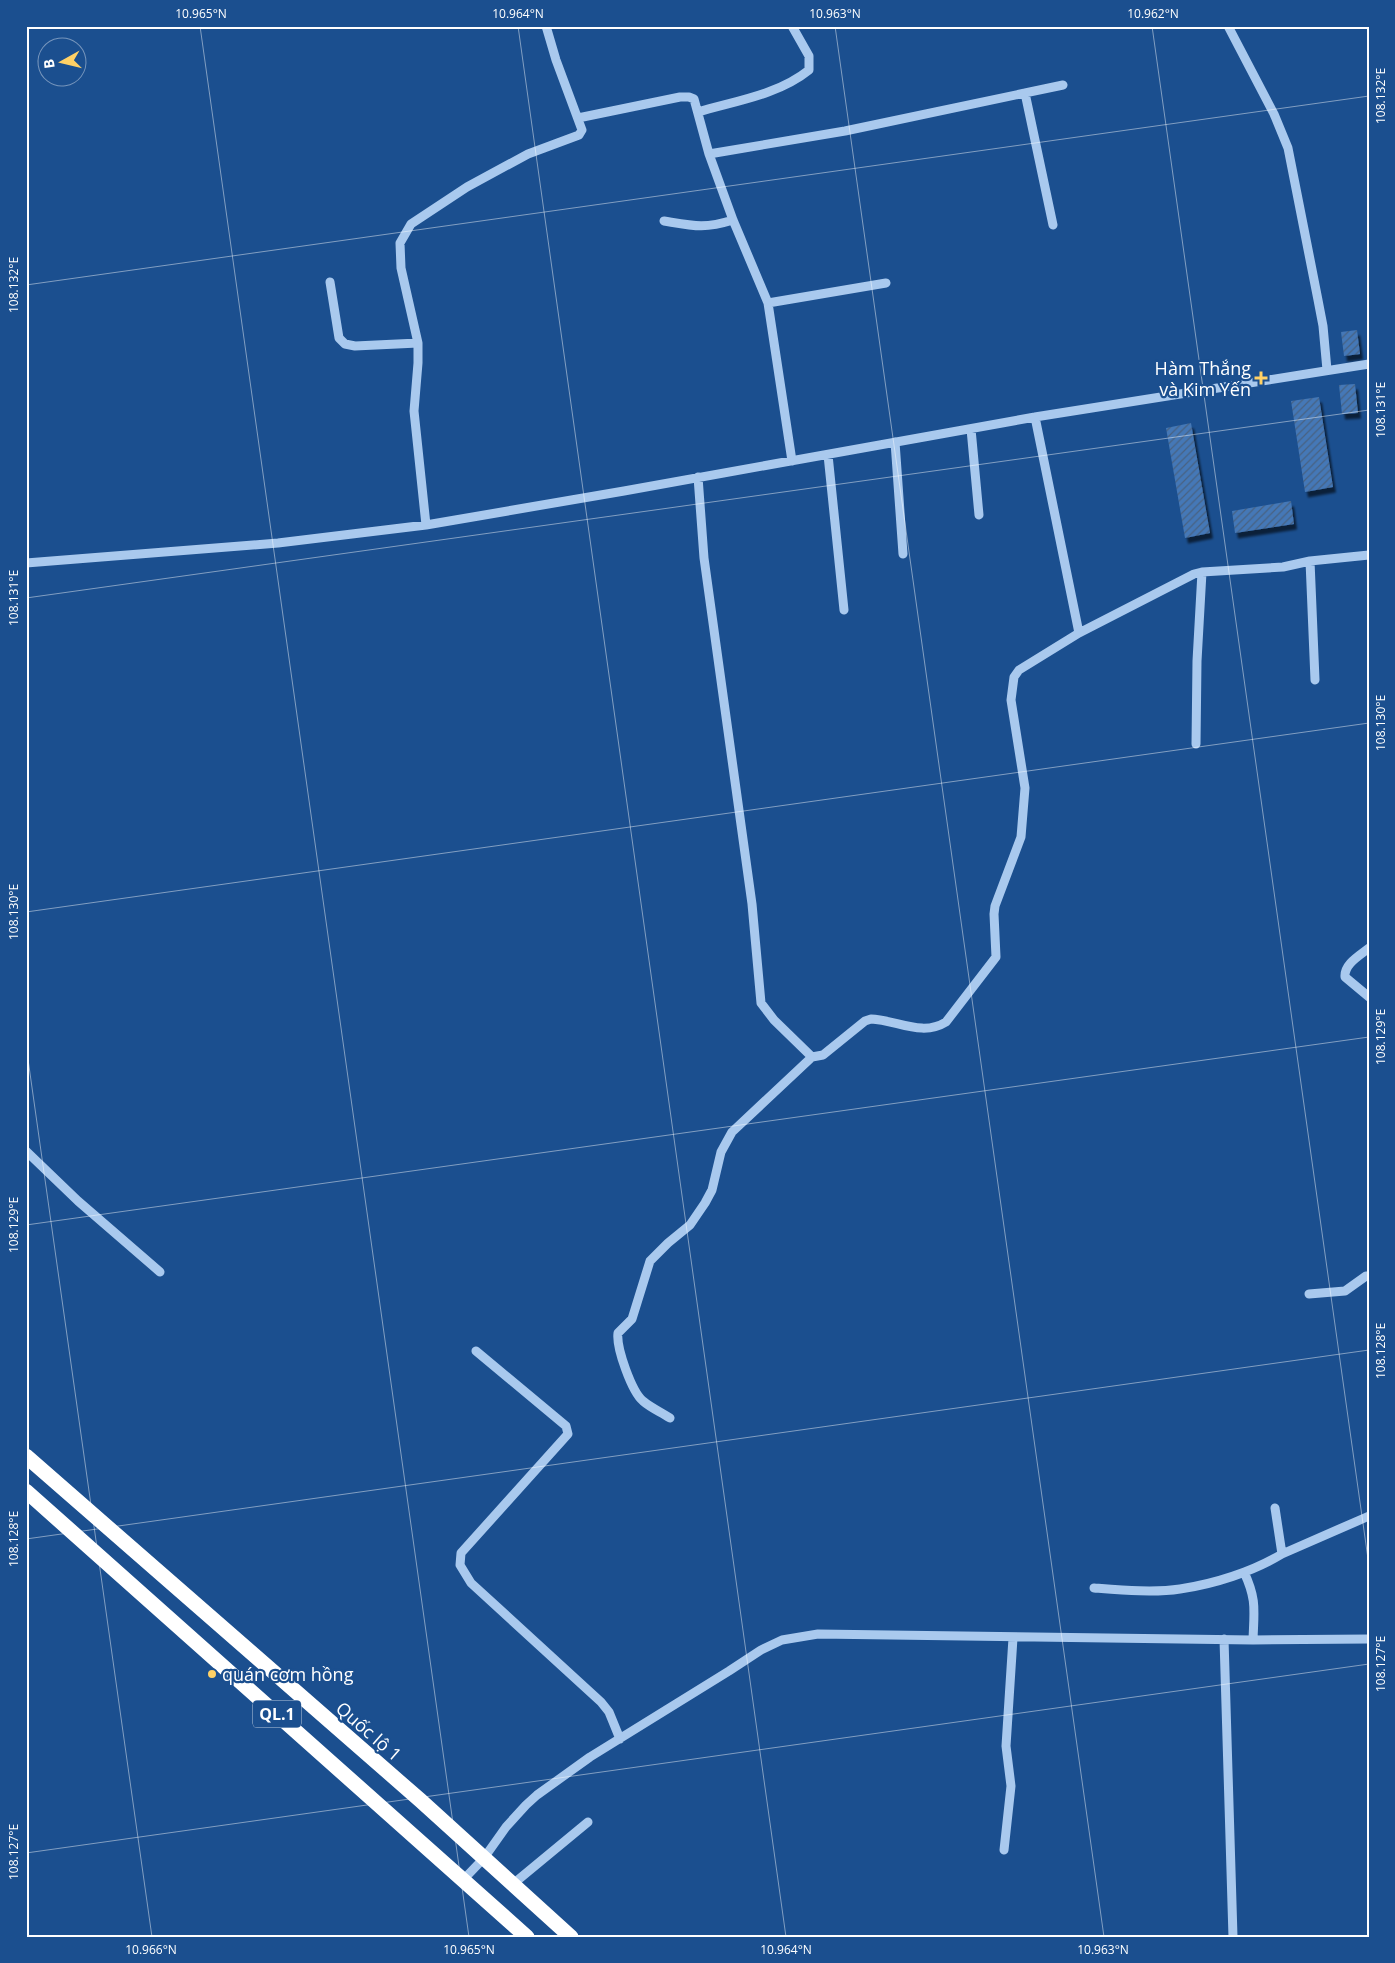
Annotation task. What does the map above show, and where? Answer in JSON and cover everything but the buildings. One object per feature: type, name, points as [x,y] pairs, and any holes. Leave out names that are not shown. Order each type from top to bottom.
[{"type":"highway","name":"Quốc lộ 1","points":[[26,1456],[572,1937]]},
{"type":"highway","name":"QL.1","points":[[26,1491],[527,1937]]},
{"type":"street","points":[[426,525],[414,411],[418,343],[399,255],[400,243],[404,233],[411,224],[467,187],[528,154],[579,136],[582,130],[556,60],[546,26]]},
{"type":"street","points":[[698,112],[774,90],[796,80],[809,70],[809,56],[792,26]]},
{"type":"street","points":[[1230,27],[1274,114],[1288,148],[1323,326],[1327,370]]},
{"type":"street","points":[[709,154],[845,130],[1062,85]]},
{"type":"street","points":[[1025,93],[1053,225]]},
{"type":"street","points":[[578,118],[680,97],[689,96],[694,99],[709,154],[733,220],[768,303],[792,461]]},
{"type":"street","points":[[664,221],[702,227],[733,220]]},
{"type":"street","points":[[330,282],[339,338],[345,344],[355,346],[418,343]]},
{"type":"street","points":[[768,303],[886,283]]},
{"type":"street","points":[[26,563],[278,543],[426,525],[1035,417],[1369,364]]},
{"type":"street","points":[[1035,417],[1079,633]]},
{"type":"street","points":[[971,429],[979,516]]},
{"type":"street","points":[[895,442],[903,554]]},
{"type":"street","points":[[828,455],[844,610]]},
{"type":"street","points":[[698,477],[704,558],[752,904],[761,1003],[774,1020],[812,1057]]},
{"type":"street","points":[[670,1418],[642,1400],[623,1363],[618,1346],[618,1333],[632,1319],[650,1261],[668,1242],[690,1225],[705,1203],[712,1190],[721,1152],[732,1132],[812,1057],[823,1054],[865,1021],[872,1019],[923,1029],[946,1022],[996,957],[995,906],[1021,837],[1025,795],[1023,770],[1012,715],[1011,694],[1014,677],[1026,664],[1079,633],[1194,574],[1283,567],[1369,554]]},
{"type":"street","points":[[1310,562],[1315,680]]},
{"type":"street","points":[[1196,744],[1202,572]]},
{"type":"street","points":[[1369,948],[1347,966],[1344,972],[1345,977],[1369,997]]},
{"type":"street","points":[[26,1151],[78,1201],[160,1272]]},
{"type":"street","points":[[1309,1294],[1345,1291],[1366,1276],[1369,1276]]},
{"type":"street","points":[[476,1351],[566,1426],[568,1434],[461,1553],[460,1565],[471,1583],[602,1702],[609,1712],[620,1739]]},
{"type":"street","points":[[1275,1508],[1282,1554]]},
{"type":"street","points":[[1094,1588],[1178,1590],[1244,1572],[1369,1516]]},
{"type":"street","points":[[1244,1572],[1252,1590],[1254,1602],[1253,1640]]},
{"type":"street","points":[[464,1879],[537,1794],[590,1757],[761,1650],[782,1640],[818,1634],[1224,1640],[1369,1639]]},
{"type":"street","points":[[1004,1850],[1011,1786],[1006,1746],[1013,1638]]},
{"type":"street","points":[[1224,1640],[1232,1937]]},
{"type":"street","points":[[512,1884],[588,1822]]},
{"type":"place","name":"Hàm Thắng và Kim Yến","points":[[1261,378]]},
{"type":"place","name":"quán cơm hồng","points":[[212,1674]]}]
